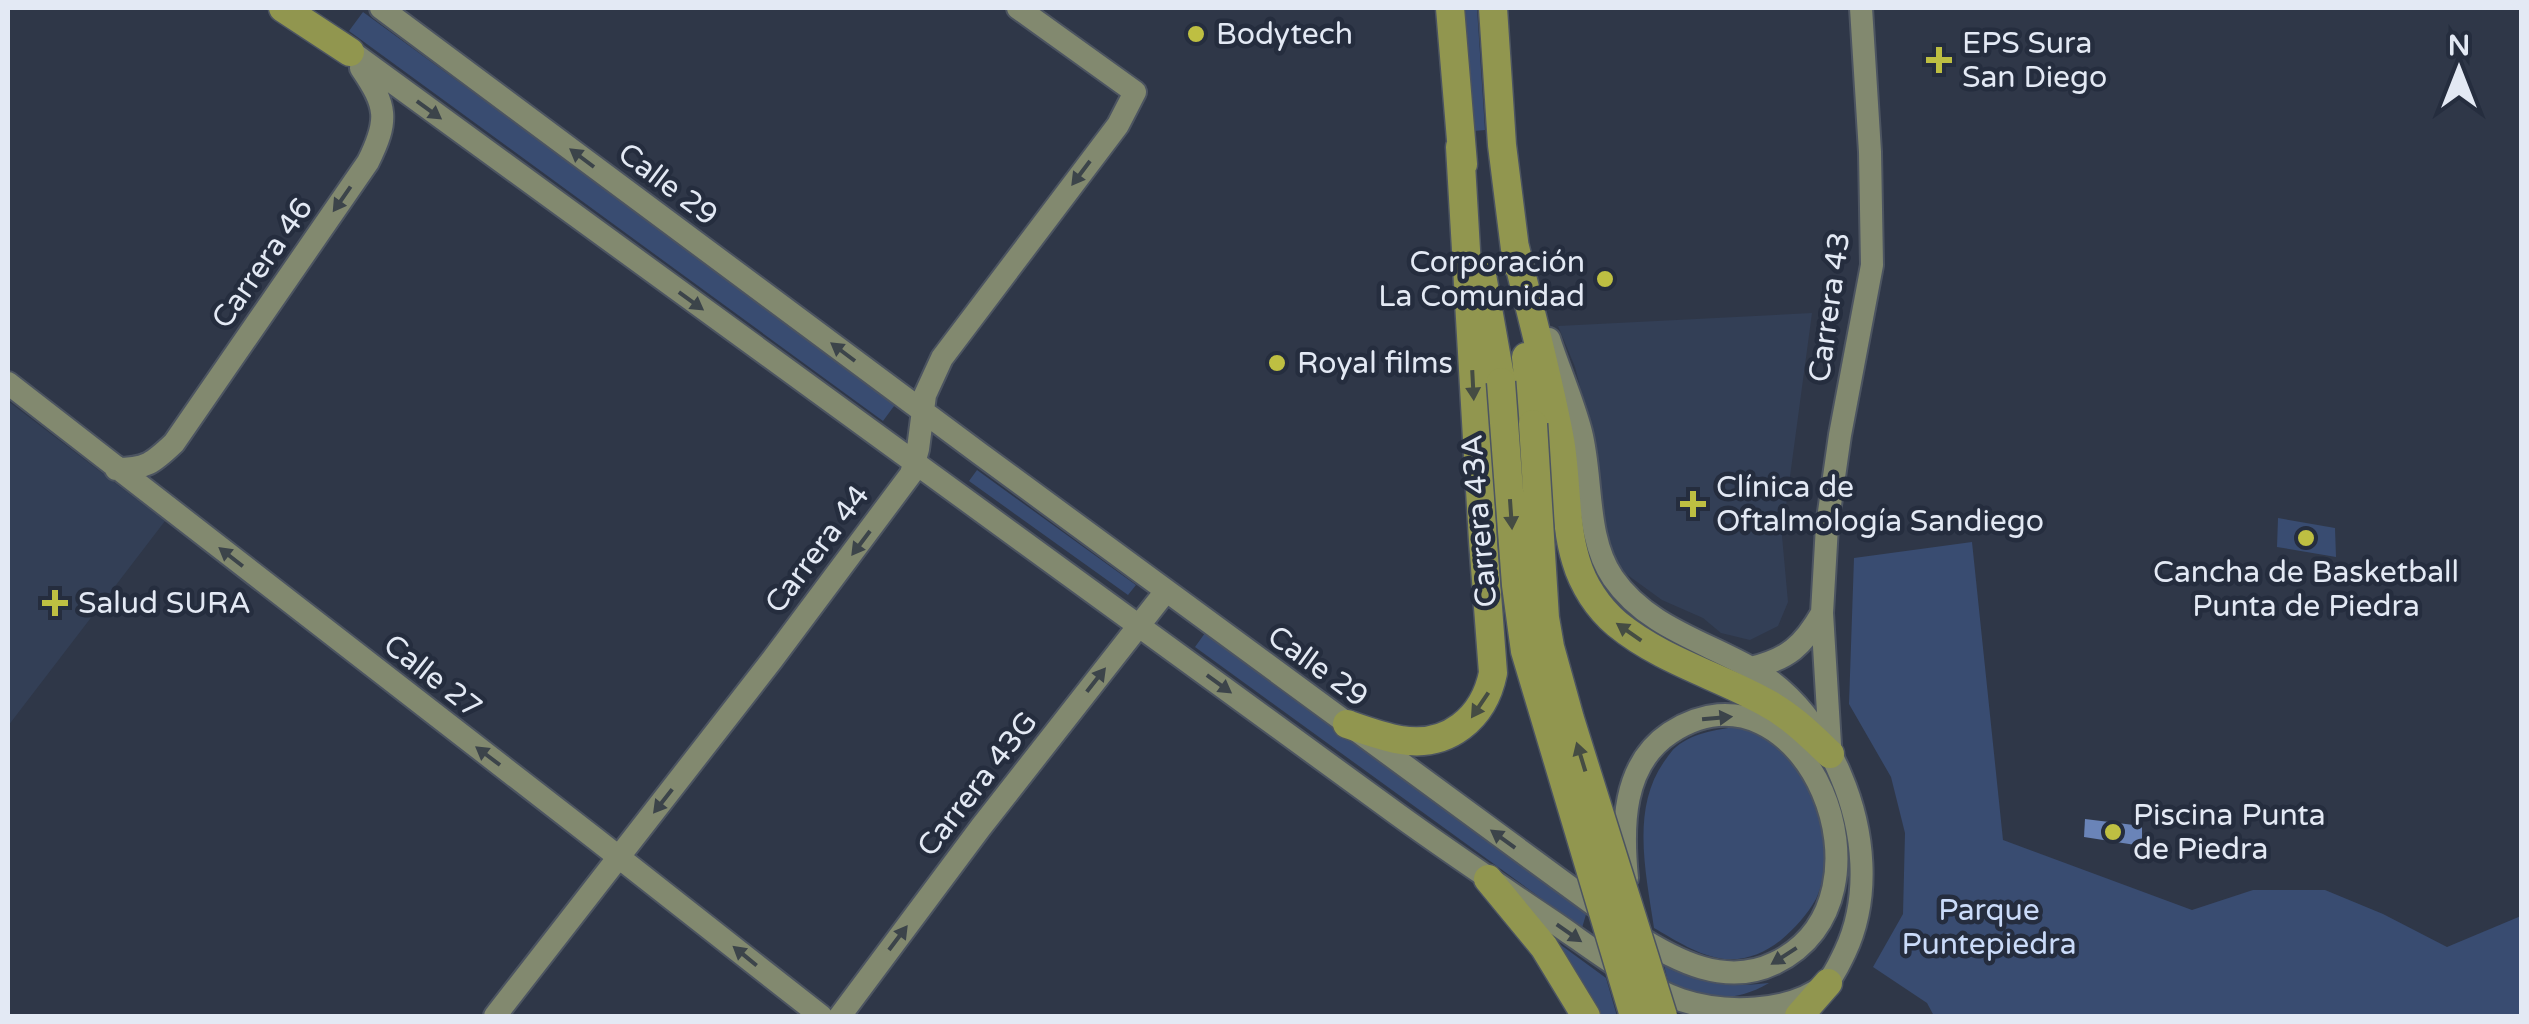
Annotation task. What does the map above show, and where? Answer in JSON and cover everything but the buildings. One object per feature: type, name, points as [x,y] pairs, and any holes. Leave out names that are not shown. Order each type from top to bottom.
[{"type":"main road","points":[[284,8],[350,52],[1488,879],[1654,988],[1680,1000],[1728,1009],[1772,1007],[1810,994],[1828,983]]},
{"type":"main road","points":[[297,8],[350,52]]},
{"type":"main road","name":"Calle 29","points":[[381,8],[1166,591],[1658,950],[1685,963],[1745,972],[1786,958],[1822,921],[1831,900],[1834,828],[1814,774],[1795,746],[1759,722],[1718,716],[1669,734],[1652,749],[1638,768],[1628,794],[1624,826],[1630,912]]},
{"type":"main road","name":"Carrera 44","points":[[495,1016],[903,486],[916,463],[921,410],[942,358],[1118,125],[1135,92],[1018,8]]},
{"type":"main road","name":"Carrera 43A","points":[[1450,8],[1460,148],[1501,382],[1524,652],[1634,1016]]},
{"type":"main road","name":"Carrera 43A","points":[[1493,8],[1502,145],[1516,246],[1550,647],[1664,1016]]},
{"type":"main road","name":"Carrera 43","points":[[1830,754],[1822,613],[1828,526],[1840,435],[1872,265],[1862,8]]},
{"type":"main road","name":"Carrera 46","points":[[116,469],[139,469],[174,442],[368,162],[384,118],[375,88],[350,52]]},
{"type":"main road","points":[[1347,724],[1400,740],[1440,739],[1462,728],[1480,708],[1494,673],[1460,148]]},
{"type":"main road","points":[[1516,246],[1582,434],[1597,541],[1614,580],[1647,612],[1683,635],[1751,668],[1790,697],[1818,732],[1841,775],[1853,810],[1862,872],[1860,899],[1852,936],[1828,983],[1799,1016]]},
{"type":"main road","points":[[1516,246],[1557,425],[1575,560],[1584,584],[1614,622],[1638,639],[1677,662],[1764,701],[1809,733],[1830,754]]},
{"type":"main road","name":"Calle 27","points":[[8,383],[821,1016]]},
{"type":"main road","name":"Carrera 43G","points":[[840,1016],[1166,591]]},
{"type":"main road","points":[[1751,668],[1794,651],[1822,613]]},
{"type":"main road","points":[[1488,879],[1544,948],[1586,1016]]},
{"type":"shaded area","name":"Clínica de Oftalmología Sandiego","points":[[1812,313],[1782,536],[1788,602],[1778,626],[1750,640],[1721,633],[1703,618],[1662,600],[1622,571],[1607,549],[1587,414],[1575,367],[1558,326]]},
{"type":"shaded area","name":"Salud SURA","points":[[8,401],[165,521],[8,726]]},
{"type":"shaded area","name":"Piscina Punta de Piedra","points":[[2085,819],[2142,826],[2142,846],[2084,837]]},
{"type":"green space","points":[[1465,8],[1477,8],[1485,130],[1473,131]]},
{"type":"green space","points":[[363,12],[897,402],[883,421],[349,31]]},
{"type":"green space","points":[[977,470],[1136,585],[1128,595],[969,481]]},
{"type":"green space","name":"Cancha de Basketball Punta de Piedra","points":[[2278,518],[2335,528],[2336,557],[2277,547]]},
{"type":"green space","name":"Parque Puntepiedra","points":[[1972,542],[2003,840],[2192,910],[2253,890],[2325,890],[2447,947],[2521,916],[2521,1016],[1934,1016],[1927,1003],[1873,967],[1903,914],[1905,833],[1891,777],[1849,704],[1854,558]]},
{"type":"green space","points":[[1205,633],[1587,911],[1582,928],[1195,647]]},
{"type":"green space","points":[[1743,726],[1784,748],[1804,772],[1818,807],[1824,866],[1816,899],[1786,935],[1755,955],[1724,959],[1696,951],[1654,928],[1645,863],[1644,819],[1655,778],[1675,748],[1699,735]]},
{"type":"green space","points":[[1554,940],[1606,978],[1617,1016],[1602,1016]]},
{"type":"green space","points":[[1664,965],[1715,983],[1769,983],[1732,996],[1696,994],[1669,986]]},
{"type":"place","name":"Bodytech","points":[[1196,34]]},
{"type":"place","name":"EPS Sura San Diego","points":[[1939,60]]},
{"type":"place","name":"Corporación La Comunidad","points":[[1605,279]]},
{"type":"place","name":"Royal films","points":[[1277,363]]},
{"type":"place","name":"Clínica de Oftalmología Sandiego","points":[[1693,504]]},
{"type":"place","name":"Cancha de Basketball Punta de Piedra","points":[[2306,538]]},
{"type":"place","name":"Salud SURA","points":[[55,603]]},
{"type":"place","name":"Piscina Punta de Piedra","points":[[2113,832]]}]
